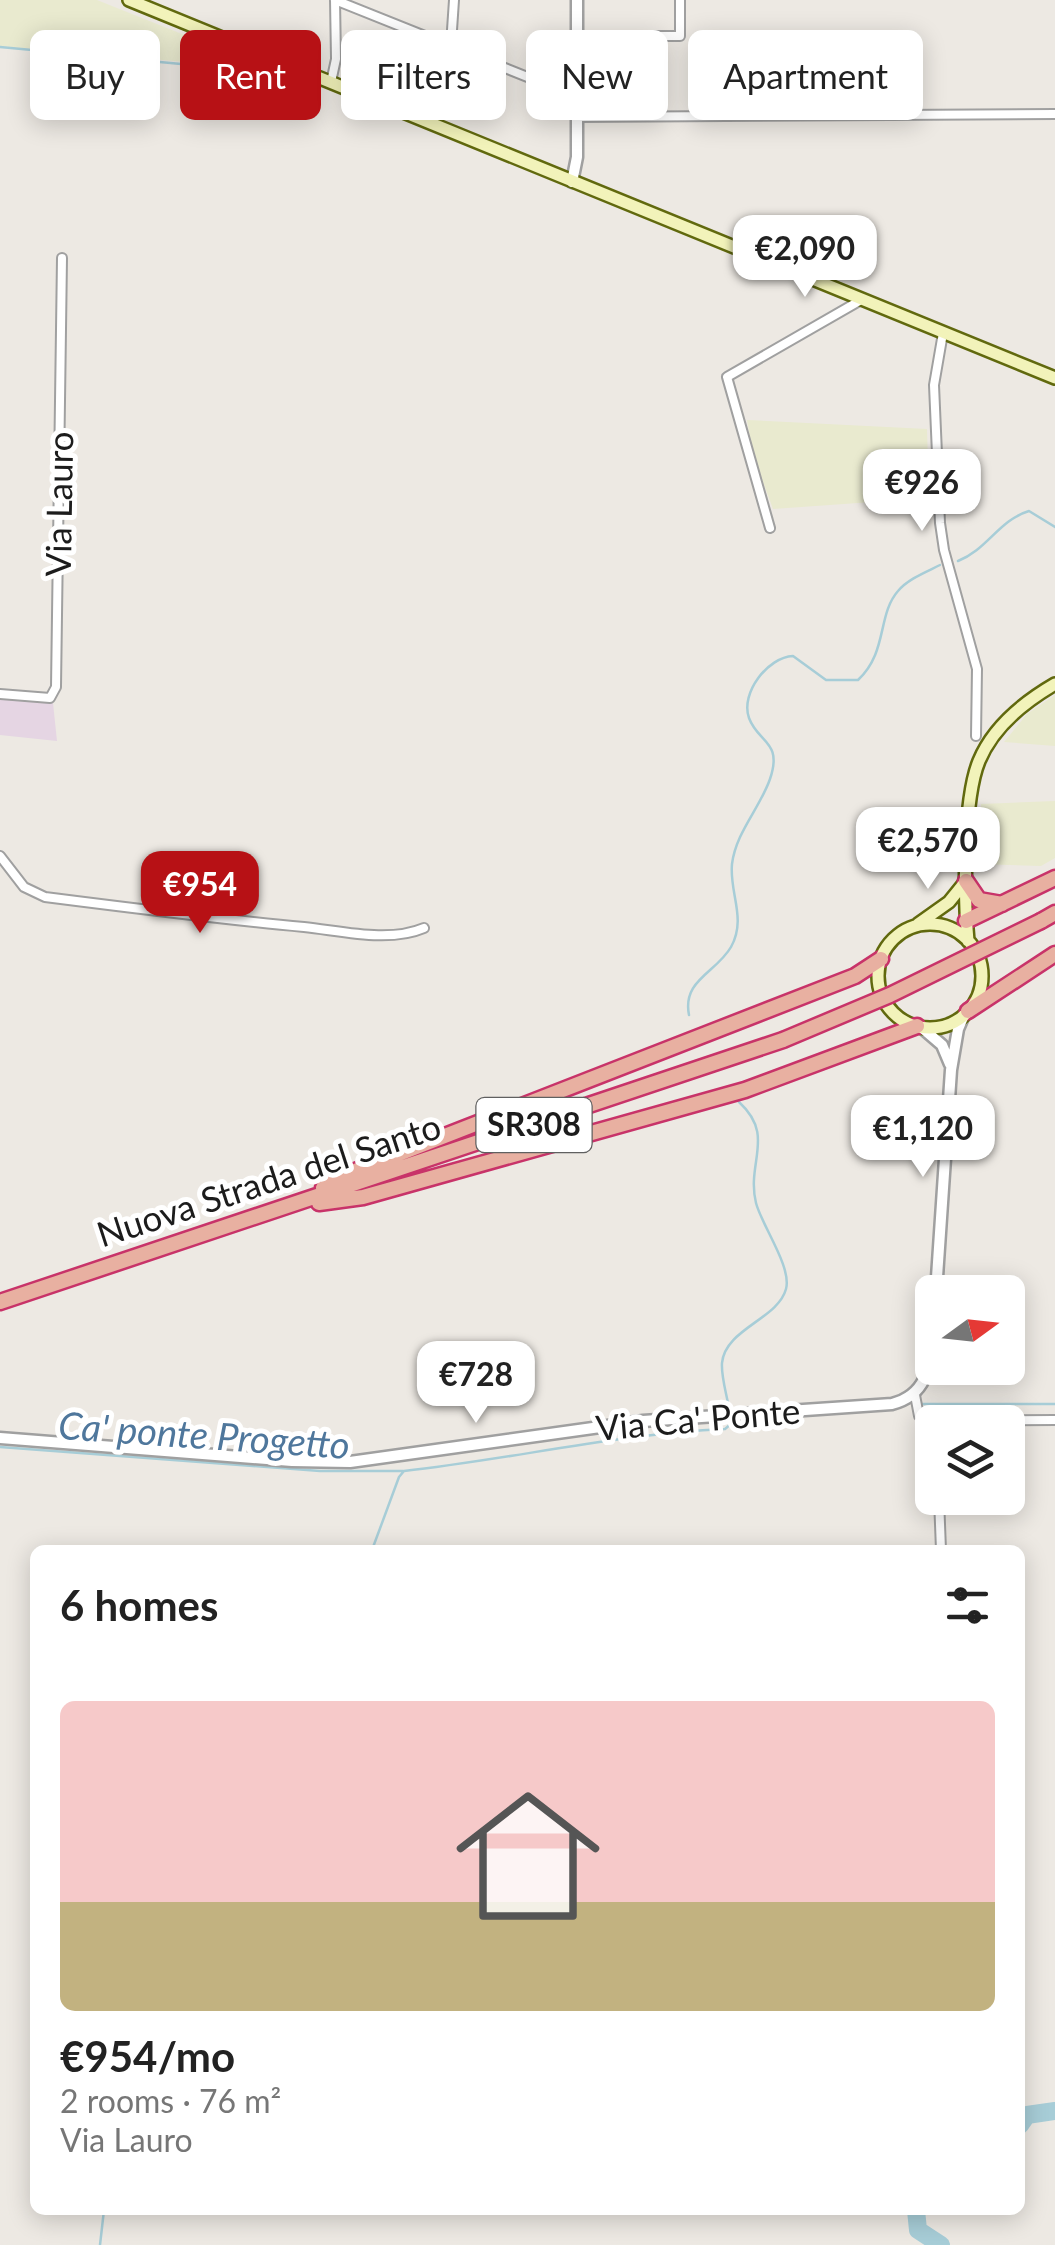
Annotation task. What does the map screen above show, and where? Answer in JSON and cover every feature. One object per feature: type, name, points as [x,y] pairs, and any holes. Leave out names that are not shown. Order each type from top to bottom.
[{"type":"highway","points":[[966,921],[1055,878]]},
{"type":"highway","points":[[966,881],[979,900],[1003,904]]},
{"type":"highway","name":"Nuova Strada del Santo","points":[[0,1302],[783,1040],[890,994],[1048,917]]},
{"type":"highway","points":[[966,1013],[1055,954]]},
{"type":"highway","points":[[284,1208],[355,1171],[788,1004],[855,976],[881,959]]},
{"type":"highway","points":[[284,1208],[363,1197],[541,1149],[745,1090],[919,1027]]},
{"type":"main road","points":[[128,0],[1055,378]]},
{"type":"main road","points":[[966,881],[950,902],[890,943],[881,959],[879,984],[888,1006],[906,1022],[919,1027],[944,1026],[966,1013],[976,1000],[982,976],[968,942],[966,881],[978,764],[1001,727],[1020,707],[1055,684]]},
{"type":"main road","points":[[913,927],[946,927],[966,921]]},
{"type":"main road","points":[[946,927],[968,942]]},
{"type":"street","points":[[330,82],[336,58],[335,0],[412,30]]},
{"type":"street","points":[[452,30],[454,0]]},
{"type":"street","points":[[577,0],[577,30]]},
{"type":"street","points":[[668,36],[680,36],[680,0]]},
{"type":"street","points":[[668,116],[1055,114]]},
{"type":"street","points":[[572,182],[576,168],[576,120]]},
{"type":"street","name":"Via Lauro","points":[[0,694],[50,698],[56,686],[62,258]]},
{"type":"street","points":[[770,528],[727,378],[861,300]]},
{"type":"street","points":[[943,333],[934,384],[940,523],[977,669],[976,736]]},
{"type":"street","points":[[0,856],[24,886],[45,897],[210,919],[376,934],[405,936],[424,928]]},
{"type":"street","points":[[937,1275],[951,1070],[958,1029],[966,1013]]},
{"type":"street","points":[[919,1027],[942,1044],[951,1070]]},
{"type":"street","points":[[917,1405],[915,1395],[921,1385]]},
{"type":"street","name":"Via Ca' Ponte","points":[[0,1438],[350,1462],[643,1421],[892,1404],[915,1395]]},
{"type":"street","points":[[1025,1420],[1055,1420]]},
{"type":"street","points":[[940,1515],[941,1545]]},
{"type":"shaded area","points":[[0,698],[53,703],[57,741],[0,735]]},
{"type":"green space","points":[[0,0],[97,0],[180,33],[180,62],[160,60],[160,30],[30,30],[30,49],[0,46]]},
{"type":"green space","points":[[747,420],[927,429],[929,498],[773,509],[753,455]]},
{"type":"green space","points":[[1055,695],[1055,746],[1004,742],[1027,714]]},
{"type":"green space","points":[[1055,801],[1055,858],[1041,866],[978,864],[981,804]]},
{"type":"waterway","points":[[0,47],[180,64]]},
{"type":"waterway","points":[[958,561],[977,550],[1009,521],[1029,511],[1055,527]]},
{"type":"waterway","points":[[689,1015],[688,1003],[695,985],[725,956],[736,936],[734,852],[766,790],[773,766],[771,750],[749,718],[752,688],[766,669],[793,656],[826,680],[858,680],[874,658],[887,611],[898,591],[940,565]]},
{"type":"waterway","points":[[729,1409],[722,1368],[725,1351],[781,1299],[787,1280],[756,1203],[756,1126],[739,1102]]},
{"type":"waterway","points":[[922,1404],[1055,1404]]},
{"type":"waterway","points":[[374,1545],[404,1471],[814,1414]]},
{"type":"waterway","name":"Ca' ponte Progetto","points":[[0,1447],[320,1471],[403,1471]]},
{"type":"waterway","points":[[1025,2118],[1055,2111]]},
{"type":"waterway","points":[[100,2245],[103,2215]]},
{"type":"waterway","points":[[916,2215],[918,2230],[941,2245]]}]
